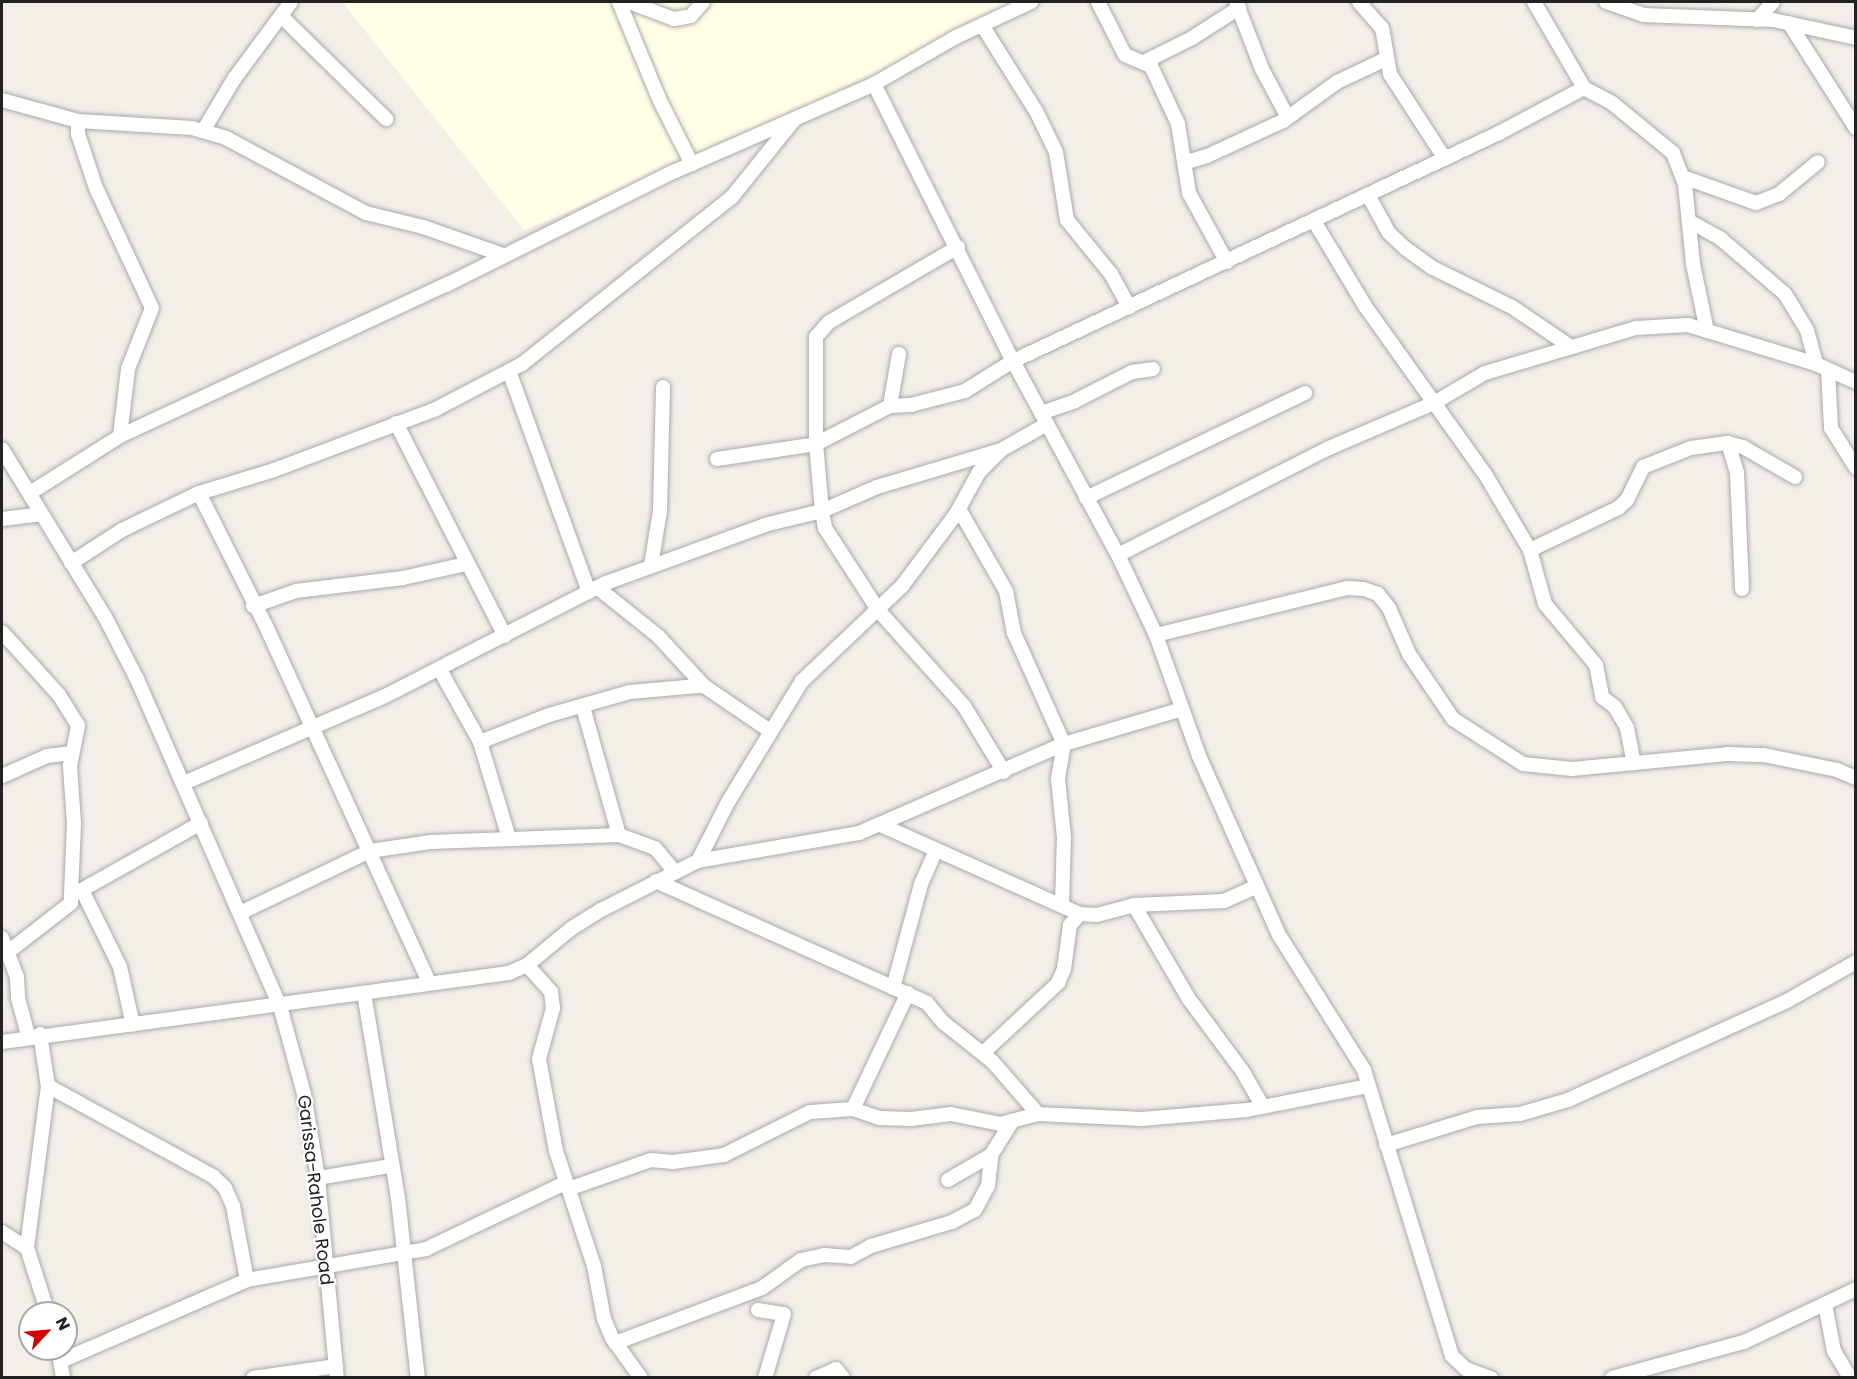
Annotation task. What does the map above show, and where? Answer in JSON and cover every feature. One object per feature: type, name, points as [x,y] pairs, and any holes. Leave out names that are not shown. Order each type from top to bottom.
[{"type":"street","points":[[203,131],[234,79],[291,2]]},
{"type":"street","points":[[619,2],[660,101],[692,164]]},
{"type":"street","points":[[629,2],[674,19],[692,16],[703,2]]},
{"type":"street","points":[[30,493],[120,436],[692,164],[874,84],[982,25],[1031,2]]},
{"type":"street","points":[[1098,2],[1125,55],[1146,61],[1192,38],[1237,5],[1262,69],[1288,118]]},
{"type":"street","points":[[1359,2],[1382,28],[1384,60],[1445,159]]},
{"type":"street","points":[[1534,2],[1584,88],[1612,102],[1653,133],[1673,153],[1683,177],[1707,332]]},
{"type":"street","points":[[1606,2],[1643,15],[1789,23],[1856,38]]},
{"type":"street","points":[[1757,20],[1773,2]]},
{"type":"street","points":[[282,17],[386,119]]},
{"type":"street","points":[[1789,23],[1856,128]]},
{"type":"street","points":[[982,25],[1036,111],[1056,152],[1067,220],[1111,274],[1129,307]]},
{"type":"street","points":[[1184,162],[1207,156],[1288,118],[1337,82],[1384,60]]},
{"type":"street","points":[[1146,61],[1178,124],[1189,193],[1227,262]]},
{"type":"street","points":[[874,84],[958,247],[1013,361],[1118,555],[1156,635],[1179,710],[1256,887],[1279,934],[1349,1042],[1368,1086],[1452,1356],[1466,1369],[1491,1377]]},
{"type":"street","points":[[717,459],[816,444],[890,406],[911,405],[965,391],[1013,361],[1445,159],[1584,88]]},
{"type":"street","points":[[2,100],[78,121],[203,131],[226,138],[366,213],[423,227],[503,255]]},
{"type":"street","points":[[71,563],[122,530],[199,493],[274,470],[434,410],[509,371],[707,219],[764,160],[796,117]]},
{"type":"street","points":[[78,121],[78,134],[96,188],[152,308],[128,369],[120,436]]},
{"type":"street","points":[[1683,177],[1756,203],[1779,194],[1818,162]]},
{"type":"street","points":[[1368,195],[1389,233],[1405,248],[1433,268],[1512,307],[1571,346]]},
{"type":"street","points":[[1314,221],[1365,306],[1485,474],[1530,550],[1545,604],[1596,665],[1602,697],[1615,707],[1627,728],[1634,763]]},
{"type":"street","points":[[1689,221],[1721,239],[1785,294],[1808,330],[1822,367],[1831,428],[1856,468]]},
{"type":"street","points":[[958,247],[829,322],[816,337],[816,444],[825,528],[879,611],[964,706],[1004,772]]},
{"type":"street","points":[[1118,555],[1322,452],[1434,403],[1485,373],[1636,328],[1668,324],[1707,332],[1822,367],[1856,382]]},
{"type":"street","points":[[890,406],[899,354]]},
{"type":"street","points":[[698,861],[770,731],[802,681],[879,611],[927,555],[959,508],[979,472],[1001,450],[1044,418],[1132,372],[1153,369]]},
{"type":"street","points":[[509,371],[594,590],[658,636],[704,686],[770,731]]},
{"type":"street","points":[[651,566],[660,511],[663,387]]},
{"type":"street","points":[[1086,498],[1305,393]]},
{"type":"street","points":[[396,423],[466,564],[505,636]]},
{"type":"street","points":[[1530,550],[1618,508],[1627,500],[1643,467],[1691,448],[1728,443],[1743,447],[1795,477]]},
{"type":"street","points":[[1728,443],[1737,473],[1742,590]]},
{"type":"street","name":"Garissa-Rahole Road","points":[[2,449],[105,617],[184,783],[280,1006],[304,1094],[318,1178],[337,1372]]},
{"type":"street","points":[[184,783],[440,669],[594,590],[651,566],[768,524],[822,511],[878,487],[1001,450]]},
{"type":"street","points":[[199,493],[253,606],[266,624],[310,727],[370,851],[429,983]]},
{"type":"street","points":[[959,508],[1006,591],[1014,633],[1064,744],[1058,779],[1064,837],[1062,903]]},
{"type":"street","points":[[2,519],[41,514]]},
{"type":"street","points":[[253,606],[296,591],[403,578],[466,564]]},
{"type":"street","points":[[1156,635],[1347,588],[1364,589],[1378,594],[1389,608],[1409,654],[1453,719],[1487,743],[1523,764],[1572,770],[1729,754],[1764,755],[1837,770],[1856,778]]},
{"type":"street","points":[[2,632],[59,695],[79,732],[72,753],[77,894],[120,967],[134,1025]]},
{"type":"street","points":[[440,669],[480,742],[509,838]]},
{"type":"street","points":[[480,742],[511,728],[630,692],[704,686]]},
{"type":"street","points":[[583,707],[619,835]]},
{"type":"street","points":[[2,1042],[34,1035],[134,1025],[429,983],[509,974],[527,965],[572,928],[674,871],[698,861],[859,833],[1064,744],[1179,710]]},
{"type":"street","points":[[2,776],[47,756],[72,753]]},
{"type":"street","points":[[44,1301],[27,1248],[48,1086],[34,1035],[18,998],[17,977],[3,943],[71,903],[77,894],[201,823]]},
{"type":"street","points":[[881,825],[1062,903],[1080,914],[1097,915],[1134,905],[1224,901],[1256,887]]},
{"type":"street","points":[[240,914],[370,851],[467,839],[619,835],[655,848],[674,871]]},
{"type":"street","points":[[893,988],[921,885],[936,850]]},
{"type":"street","points":[[656,881],[927,1003],[944,1023],[983,1053],[1038,1114]]},
{"type":"street","points":[[1134,905],[1189,999],[1243,1072],[1263,1107]]},
{"type":"street","points":[[983,1053],[1058,983],[1064,969],[1070,925],[1080,914]]},
{"type":"street","points":[[1386,1145],[1477,1117],[1520,1113],[1568,1100],[1787,1001],[1856,962]]},
{"type":"street","points":[[527,965],[551,992],[553,1008],[539,1059],[540,1075],[556,1151],[571,1188],[604,1319],[615,1343],[640,1377]]},
{"type":"street","points":[[364,993],[390,1166],[398,1198],[418,1377]]},
{"type":"street","points":[[853,1109],[908,993]]},
{"type":"street","points":[[48,1086],[214,1177],[225,1188],[233,1206],[247,1280]]},
{"type":"street","points":[[78,1347],[247,1280],[326,1264],[426,1249],[465,1233],[509,1208],[561,1185],[571,1188],[651,1160],[673,1162],[724,1155],[810,1112],[853,1109],[879,1118],[911,1119],[951,1114],[1000,1124],[1038,1114],[1142,1119],[1263,1107],[1368,1086]]},
{"type":"street","points":[[615,1343],[762,1288],[801,1260],[824,1256],[851,1257],[871,1246],[952,1222],[975,1210],[988,1186],[991,1155],[1012,1122]]},
{"type":"street","points":[[948,1180],[991,1155]]},
{"type":"street","points":[[318,1178],[390,1166]]},
{"type":"street","points":[[2,1232],[27,1248]]},
{"type":"street","points":[[1612,1377],[1736,1344],[1856,1289]]},
{"type":"street","points":[[1825,1304],[1834,1351],[1850,1377]]},
{"type":"street","points":[[758,1310],[784,1314],[765,1377]]},
{"type":"street","points":[[60,1361],[63,1377]]},
{"type":"street","points":[[816,1377],[836,1369],[843,1377]]},
{"type":"street","points":[[253,1377],[337,1372]]},
{"type":"shaded area","points":[[342,2],[1035,2],[710,152],[524,230]]}]
